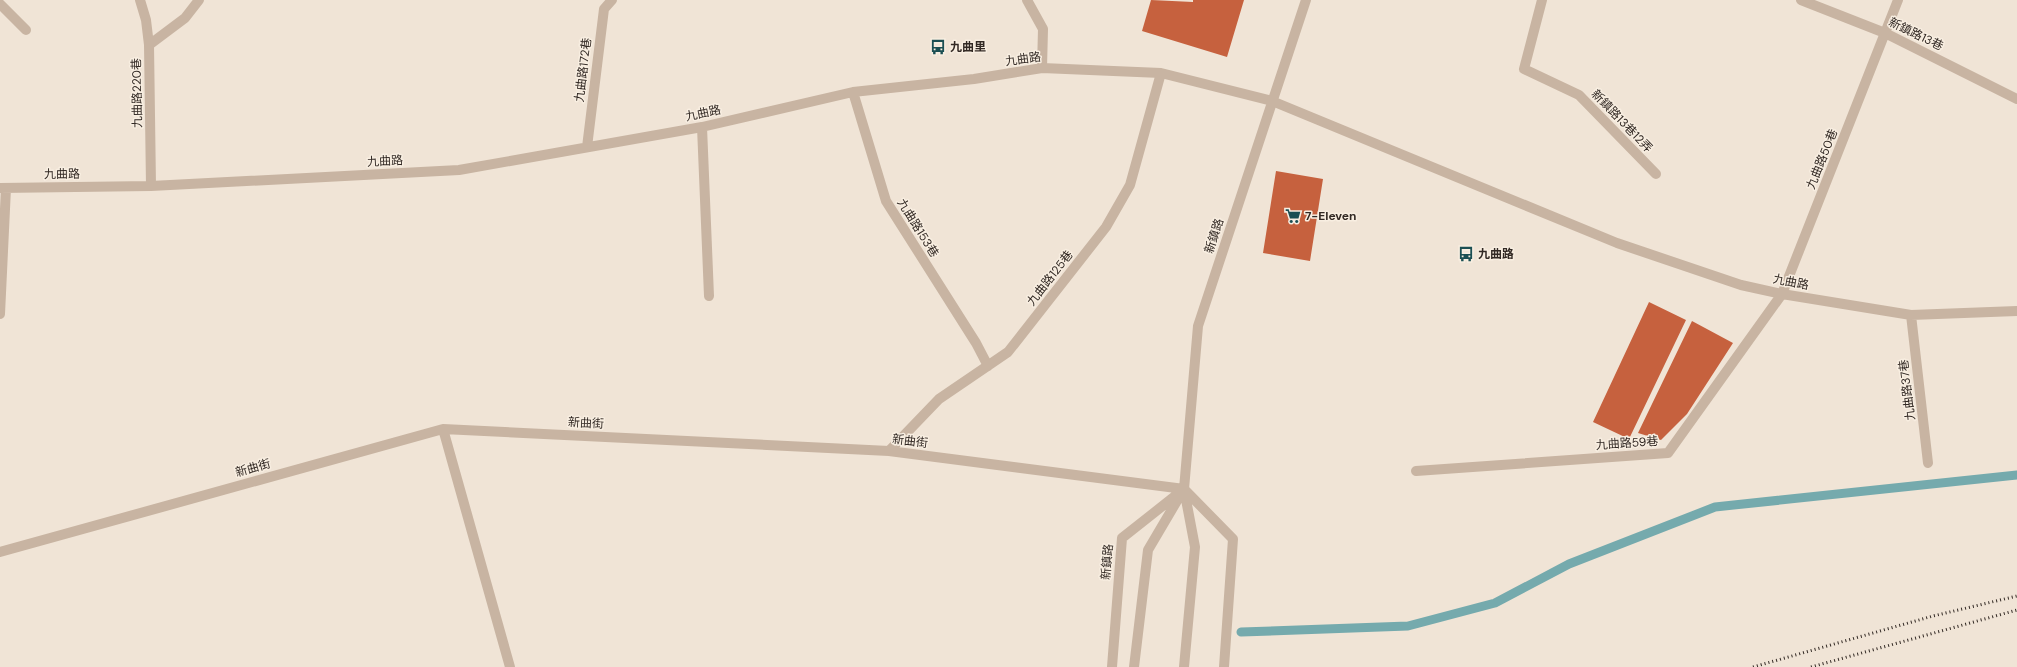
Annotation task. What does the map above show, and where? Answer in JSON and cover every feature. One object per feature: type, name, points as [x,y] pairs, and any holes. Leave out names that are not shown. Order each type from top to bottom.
[{"type":"street","name":"九曲路220巷","points":[[140,0],[146,20],[149,46],[151,186]]},
{"type":"street","points":[[149,46],[186,18],[199,0]]},
{"type":"street","name":"九曲路172巷","points":[[587,147],[604,9],[612,0]]},
{"type":"street","points":[[1027,0],[1043,29],[1042,68]]},
{"type":"street","name":"新鎮路","points":[[1184,667],[1195,547],[1184,489],[1198,326],[1306,0]]},
{"type":"street","name":"新鎮路13巷12弄","points":[[1542,0],[1524,69],[1578,95],[1656,174]]},
{"type":"street","name":"新鎮路13巷","points":[[1801,0],[1885,33],[2017,99]]},
{"type":"street","name":"九曲路50巷","points":[[1782,294],[1898,0]]},
{"type":"street","points":[[0,4],[26,30]]},
{"type":"street","name":"九曲路","points":[[3,188],[151,186],[459,170],[702,128],[853,92],[974,79],[1042,68],[1161,72],[1272,101],[1617,243],[1741,285],[1782,294],[1911,315],[2017,311]]},
{"type":"street","name":"九曲路125巷","points":[[889,451],[939,399],[1008,352],[1106,227],[1130,185],[1161,72]]},
{"type":"street","name":"九曲路153巷","points":[[853,92],[886,202],[976,343],[988,366]]},
{"type":"street","points":[[702,128],[709,296]]},
{"type":"street","points":[[0,314],[3,188]]},
{"type":"street","name":"九曲路59巷","points":[[1416,471],[1668,453],[1782,294]]},
{"type":"street","name":"九曲路37巷","points":[[1911,315],[1928,463]]},
{"type":"street","points":[[443,429],[510,667]]},
{"type":"street","name":"新曲街","points":[[0,552],[443,429],[889,451],[1184,489]]},
{"type":"street","points":[[1184,489],[1233,539],[1224,667]]},
{"type":"street","name":"新鎮路","points":[[1112,667],[1122,538],[1184,489]]},
{"type":"street","name":"新鎮路","points":[[1134,667],[1148,550],[1184,489]]},
{"type":"building","points":[[1151,0],[1193,2],[1193,0],[1244,0],[1227,57],[1142,31]]},
{"type":"building","name":"7-Eleven","points":[[1276,171],[1323,179],[1310,261],[1263,253]]},
{"type":"building","points":[[1649,302],[1686,320],[1629,439],[1593,422]]},
{"type":"building","points":[[1692,321],[1733,343],[1687,414],[1661,440],[1638,433]]},
{"type":"waterway","points":[[1241,632],[1408,626],[1495,603],[1569,564],[1715,507],[2017,475]]},
{"type":"railway","points":[[1753,667],[1933,616],[2017,596]]},
{"type":"railway","points":[[1811,667],[2017,610]]},
{"type":"place","name":"九曲里","points":[[938,47]]},
{"type":"place","name":"7-Eleven","points":[[1293,216]]},
{"type":"place","name":"九曲路","points":[[1466,254]]}]
